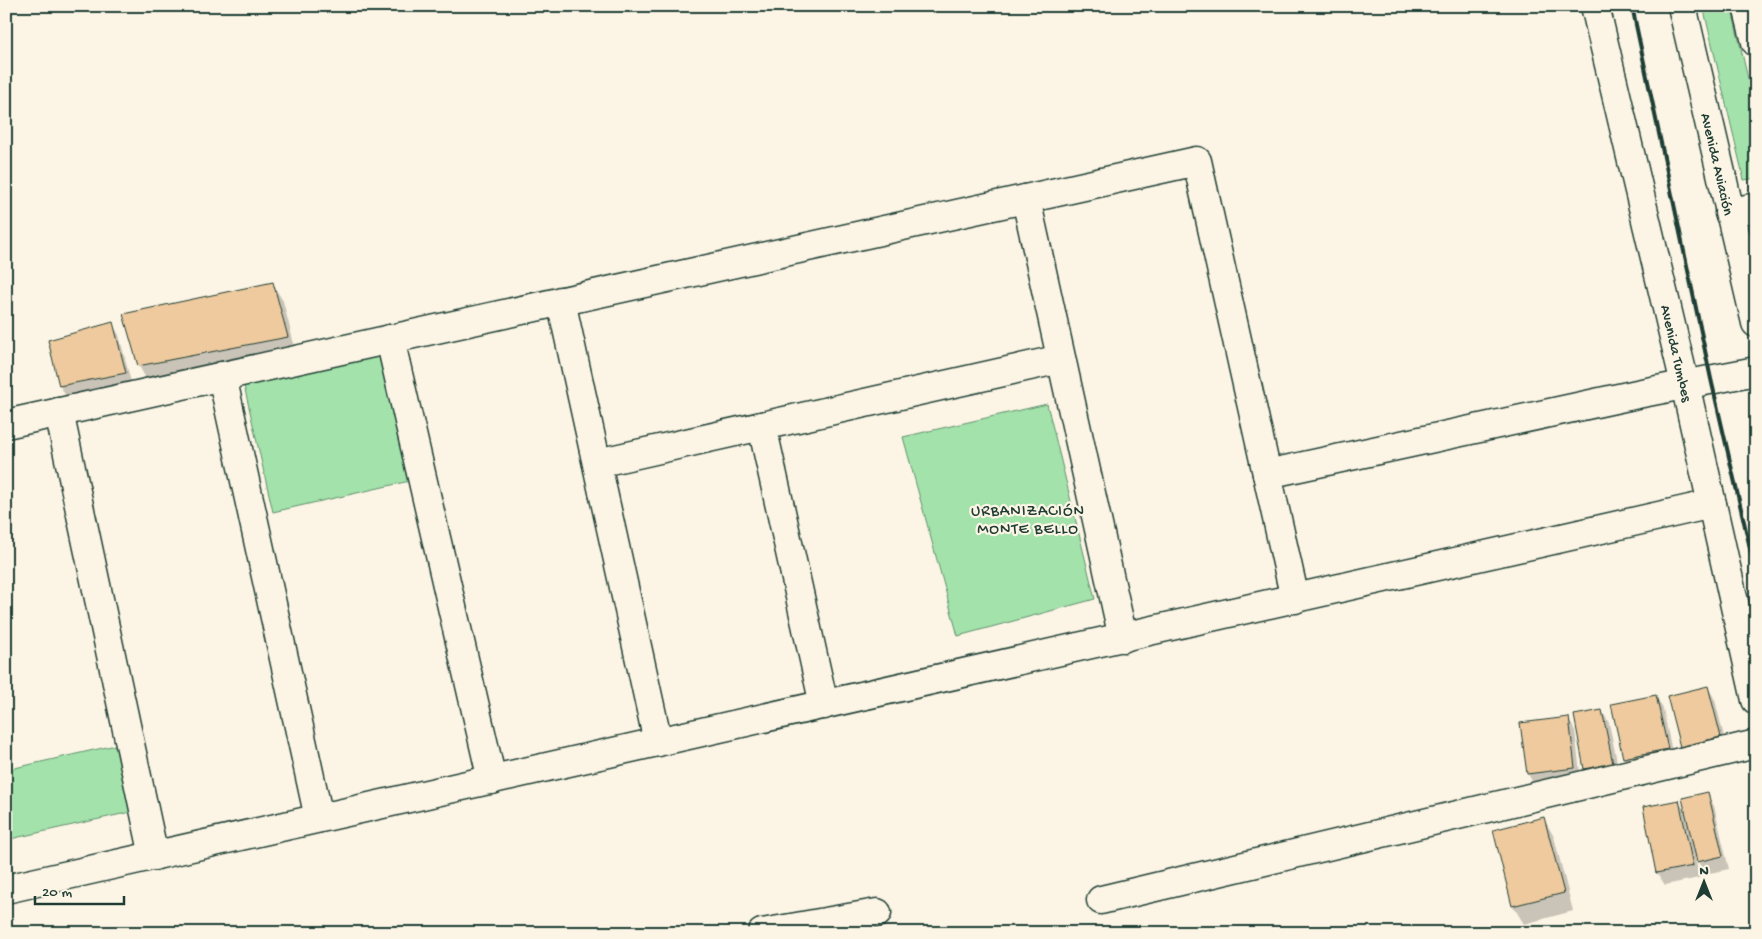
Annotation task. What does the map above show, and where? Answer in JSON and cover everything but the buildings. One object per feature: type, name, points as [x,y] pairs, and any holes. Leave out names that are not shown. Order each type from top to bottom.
[{"type":"street","name":"Avenida Tumbes","points":[[1595,6],[1685,384],[1756,700]]},
{"type":"street","name":"Avenida Aviación","points":[[1682,6],[1756,322]]},
{"type":"street","points":[[1747,6],[1756,42]]},
{"type":"street","points":[[6,424],[1197,161],[1295,599]]},
{"type":"street","points":[[1026,199],[1123,638]]},
{"type":"street","points":[[1729,212],[1756,207]]},
{"type":"street","points":[[561,301],[658,742]]},
{"type":"street","points":[[390,339],[492,780]]},
{"type":"street","points":[[597,463],[1061,359]]},
{"type":"street","points":[[1267,474],[1685,384],[1756,371]]},
{"type":"street","points":[[222,376],[319,818]]},
{"type":"street","points":[[59,412],[154,856]]},
{"type":"street","points":[[762,426],[824,705]]},
{"type":"street","points":[[6,889],[1712,504]]},
{"type":"street","points":[[1101,900],[1756,744]]},
{"type":"street","points":[[762,933],[877,913]]},
{"type":"green space","points":[[1703,6],[1731,6],[1756,113],[1756,178],[1744,180]]},
{"type":"green space","points":[[384,349],[414,480],[273,512],[243,381]]},
{"type":"green space","points":[[1047,404],[1095,599],[958,636],[903,437]]},
{"type":"green space","points":[[120,744],[135,811],[6,840],[6,770]]},
{"type":"railway","points":[[1632,6],[1711,379],[1756,574]]},
{"type":"district","name":"URBANIZACIÓN MONTE BELLO","points":[[1028,518]]}]
